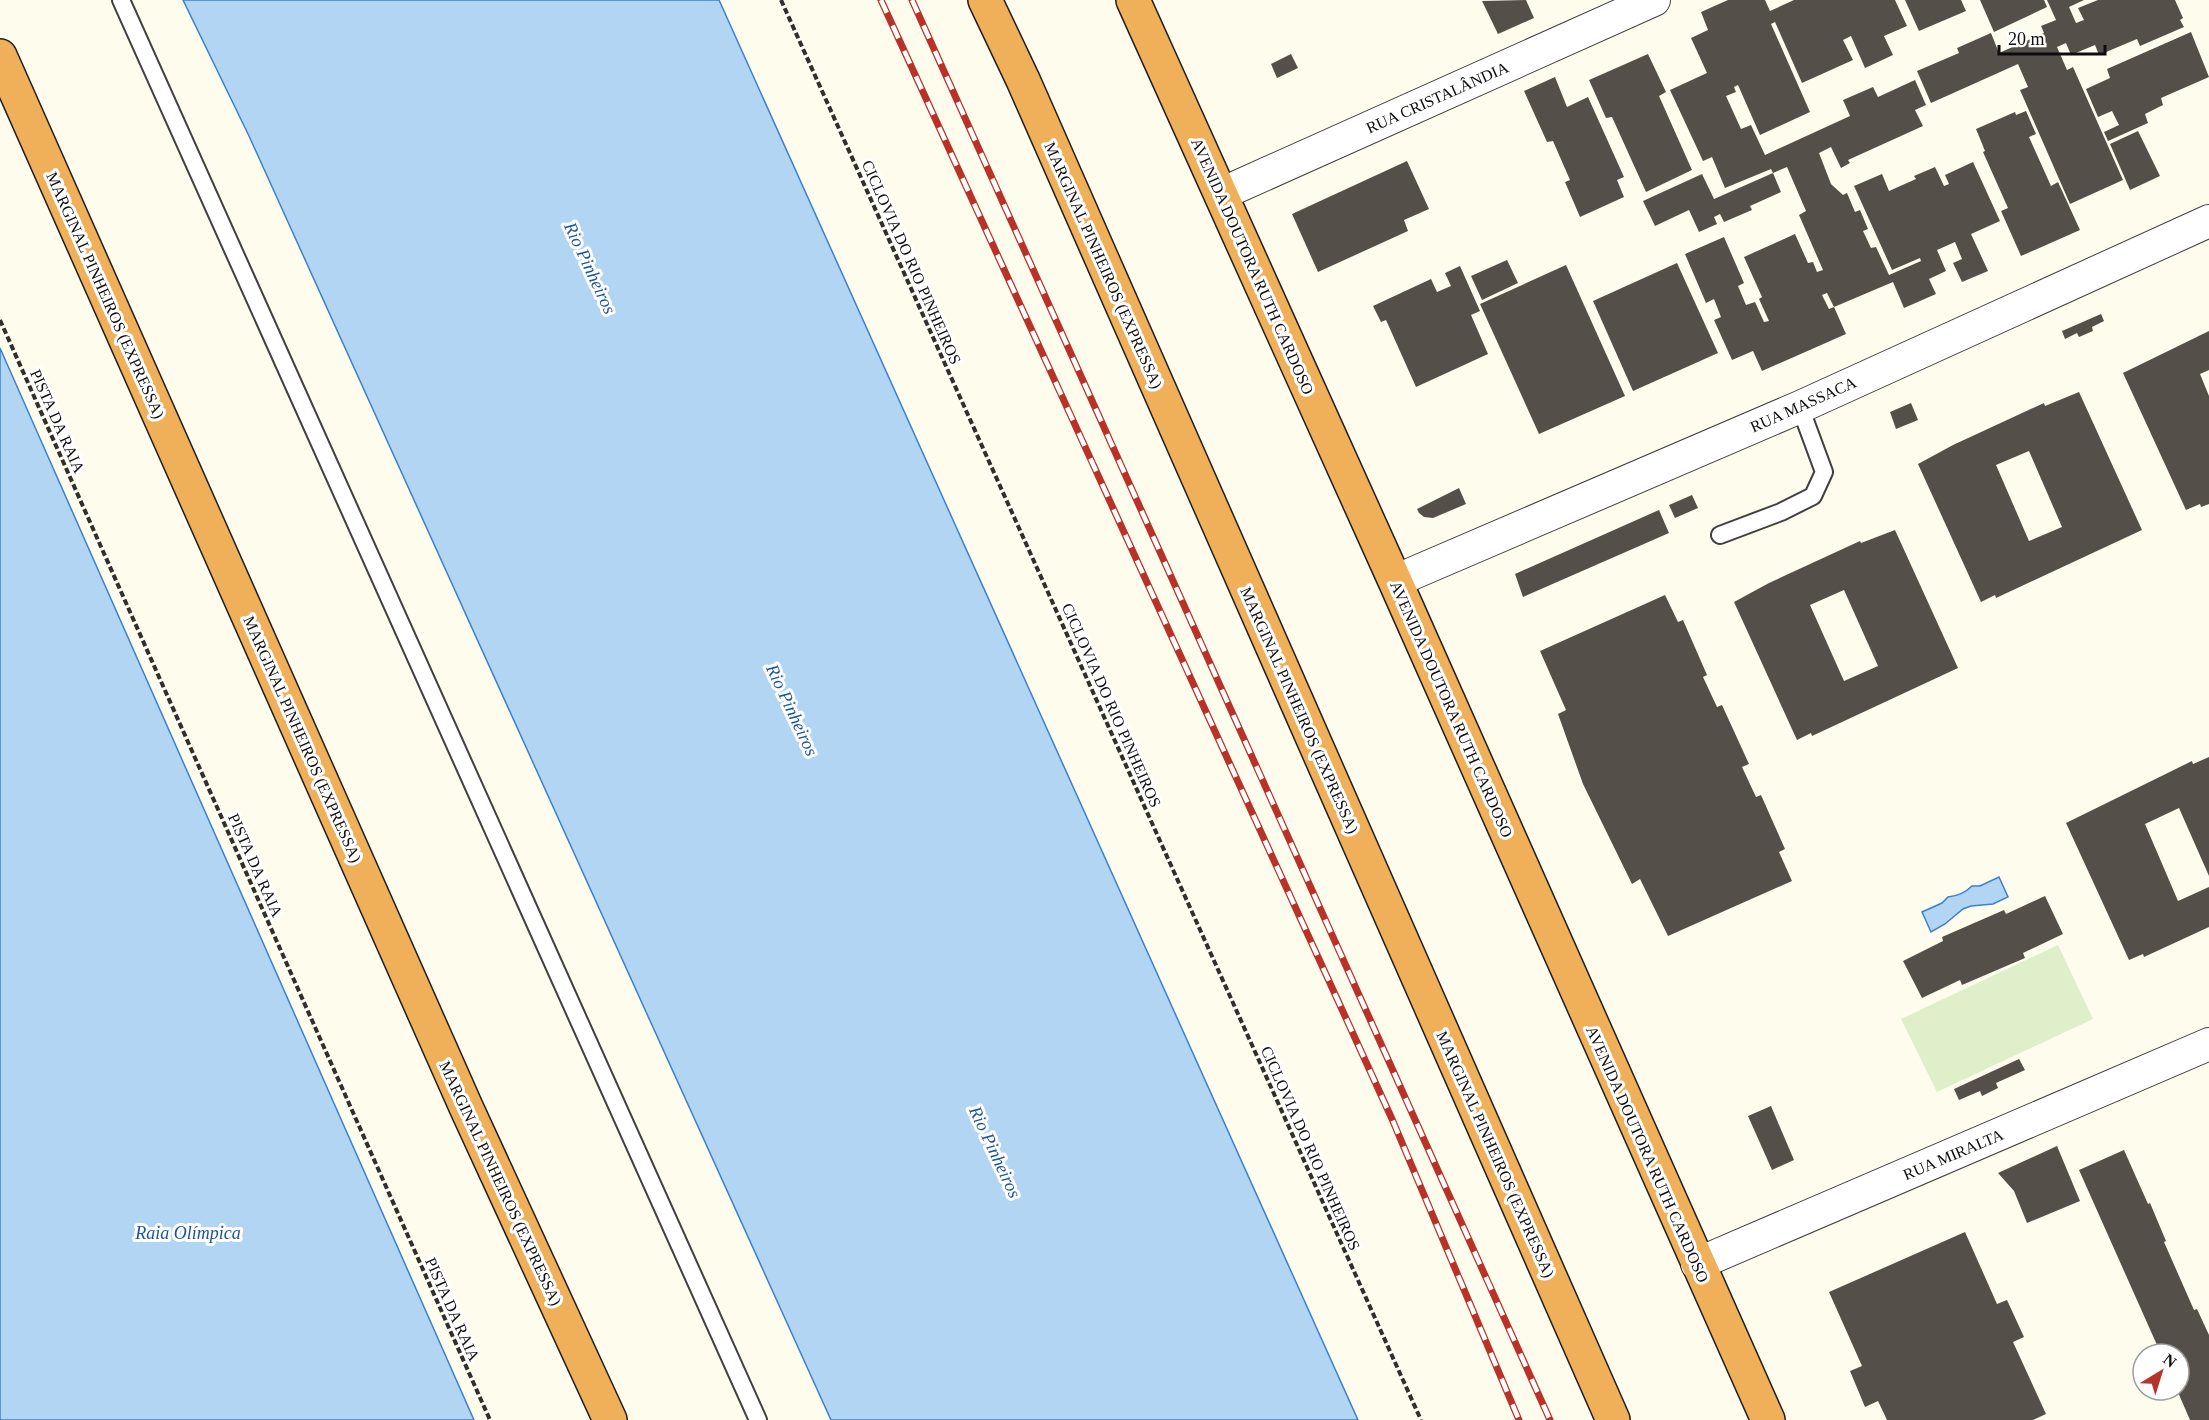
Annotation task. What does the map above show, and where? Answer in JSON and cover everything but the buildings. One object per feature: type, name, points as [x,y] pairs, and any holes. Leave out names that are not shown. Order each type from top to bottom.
[{"type":"highway","name":"MARGINAL PINHEIROS (EXPRESSA)","points":[[985,0],[1023,80],[1613,1420]]},
{"type":"highway","name":"AVENIDA DOUTORA RUTH CARDOSO","points":[[1133,0],[1395,580],[1768,1420]]},
{"type":"highway","name":"MARGINAL PINHEIROS (EXPRESSA)","points":[[0,56],[466,1107],[610,1420]]},
{"type":"street","name":"RUA CRISTALÂNDIA","points":[[1221,194],[1654,0]]},
{"type":"street","name":"RUA MASSACA","points":[[1395,580],[1800,407],[2209,221]]},
{"type":"street","name":"RUA MIRALTA","points":[[1697,1264],[2209,1044]]},
{"type":"lane","points":[[121,0],[758,1420]]},
{"type":"lane","points":[[1720,535],[1780,512],[1813,496],[1824,472],[1800,407]]},
{"type":"path","name":"CICLOVIA DO RIO PINHEIROS","points":[[781,0],[1420,1420]]},
{"type":"path","name":"PISTA DA RAIA","points":[[0,320],[490,1420]]},
{"type":"green space","points":[[2058,945],[2093,1019],[1937,1092],[1901,1019]]},
{"type":"water","name":"Rio Pinheiros","points":[[183,0],[719,0],[1358,1420],[831,1420],[249,136]]},
{"type":"water","name":"Raia Olímpica","points":[[0,348],[474,1420],[0,1420]]},
{"type":"water","points":[[1999,877],[2008,897],[1993,904],[1963,909],[1931,932],[1922,912],[1972,886],[1980,886]]},
{"type":"railway","points":[[881,0],[1392,1119],[1519,1420]]},
{"type":"railway","points":[[912,0],[1550,1420]]}]
